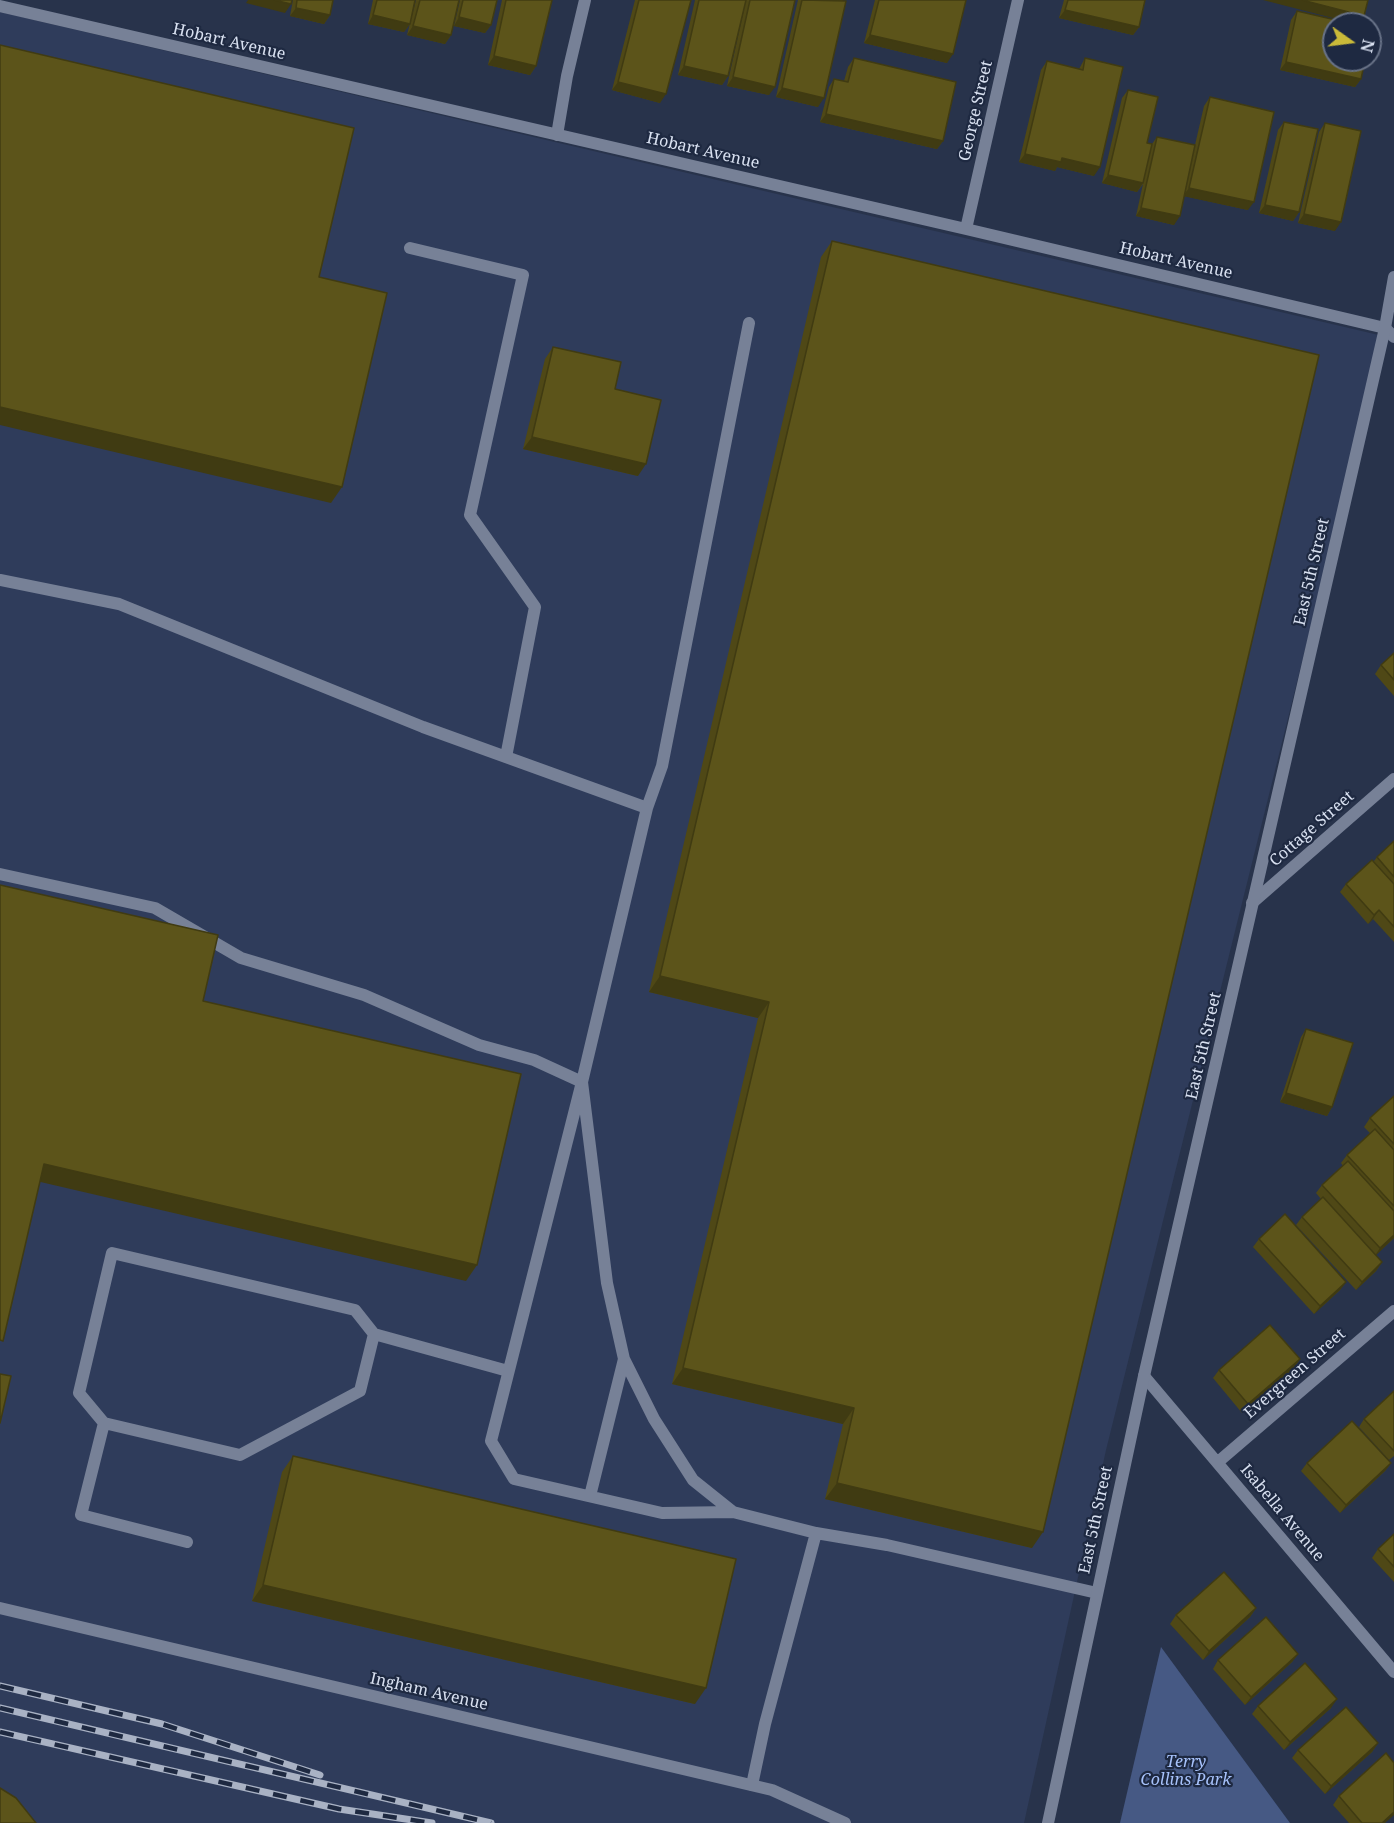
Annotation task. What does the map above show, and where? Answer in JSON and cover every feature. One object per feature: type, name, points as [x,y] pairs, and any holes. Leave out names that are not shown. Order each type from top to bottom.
[{"type":"street","points":[[557,135],[567,76],[585,0]]},
{"type":"street","name":"George Street","points":[[966,229],[1018,0]]},
{"type":"street","name":"Hobart Avenue","points":[[0,6],[966,229],[1389,332]]},
{"type":"street","points":[[410,248],[524,275],[470,515],[535,607],[506,757]]},
{"type":"street","name":"East 5th Street","points":[[1048,1823],[1144,1376],[1252,903],[1389,332],[1394,277]]},
{"type":"street","points":[[749,323],[662,766],[647,808],[582,1083],[491,1441],[514,1479],[662,1513],[733,1512],[816,1533],[887,1545],[1098,1593]]},
{"type":"street","points":[[0,580],[119,604],[423,727],[647,808]]},
{"type":"street","name":"Cottage Street","points":[[1252,903],[1394,779]]},
{"type":"street","points":[[0,874],[154,908],[241,958],[363,995],[480,1045],[534,1060],[582,1083]]},
{"type":"street","points":[[582,1083],[607,1283],[624,1359],[654,1419],[693,1480],[733,1512]]},
{"type":"street","points":[[374,1334],[360,1391],[240,1455],[104,1423],[79,1393],[112,1253],[355,1310],[374,1334],[508,1371]]},
{"type":"street","name":"Evergreen Street","points":[[1218,1462],[1394,1311]]},
{"type":"street","points":[[591,1496],[624,1359]]},
{"type":"street","name":"Isabella Avenue","points":[[1144,1376],[1394,1672]]},
{"type":"street","points":[[104,1423],[81,1515],[187,1542]]},
{"type":"street","points":[[752,1785],[765,1724],[816,1533]]},
{"type":"street","name":"Ingham Avenue","points":[[0,1608],[772,1790],[845,1823]]},
{"type":"shaded area","points":[[0,12],[1383,336],[1106,1450],[1024,1823],[0,1823]]},
{"type":"green space","name":"Terry Collins Park","points":[[1161,1647],[1290,1823],[1120,1823]]},
{"type":"building","points":[[274,0],[292,0],[291,4]]},
{"type":"building","points":[[297,0],[333,0],[330,15],[296,8]]},
{"type":"building","points":[[377,0],[415,0],[410,24],[373,15]]},
{"type":"building","points":[[420,0],[459,0],[451,35],[413,26]]},
{"type":"building","points":[[463,0],[497,0],[491,25],[459,17]]},
{"type":"building","points":[[506,0],[552,0],[536,66],[494,56]]},
{"type":"building","points":[[639,0],[691,0],[666,94],[618,82]]},
{"type":"building","points":[[699,0],[746,0],[728,76],[684,66]]},
{"type":"building","points":[[750,0],[795,0],[775,87],[733,77]]},
{"type":"building","points":[[802,0],[846,1],[824,98],[782,88]]},
{"type":"building","points":[[879,0],[966,0],[953,54],[870,35]]},
{"type":"building","points":[[1068,0],[1145,0],[1139,27],[1065,10]]},
{"type":"building","points":[[1302,0],[1368,0],[1365,12],[1348,12]]},
{"type":"building","points":[[1297,11],[1322,17],[1322,70],[1286,62]]},
{"type":"building","points":[[0,45],[354,128],[319,277],[387,293],[342,487],[0,407]]},
{"type":"building","points":[[854,58],[956,82],[943,141],[826,114],[834,79],[848,82]]},
{"type":"building","points":[[1085,58],[1123,67],[1100,167],[1062,158],[1061,162],[1025,154],[1047,61],[1083,70]]},
{"type":"building","points":[[1330,72],[1362,72],[1361,79]]},
{"type":"building","points":[[1128,90],[1158,97],[1147,143],[1152,144],[1143,183],[1108,175]]},
{"type":"building","points":[[1210,97],[1274,112],[1254,202],[1189,188]]},
{"type":"building","points":[[1284,122],[1318,129],[1299,212],[1265,205]]},
{"type":"building","points":[[1325,123],[1361,131],[1341,222],[1304,214]]},
{"type":"building","points":[[1157,137],[1195,145],[1180,216],[1141,208]]},
{"type":"building","points":[[832,241],[1319,355],[1043,1532],[837,1483],[854,1408],[683,1368],[769,1002],[660,976]]},
{"type":"building","points":[[553,347],[621,362],[615,389],[661,400],[646,464],[532,437]]},
{"type":"building","points":[[1394,653],[1394,680],[1381,665]]},
{"type":"building","points":[[1394,841],[1394,877],[1377,857]]},
{"type":"building","points":[[1372,860],[1394,884],[1394,927],[1379,910],[1374,915],[1346,884]]},
{"type":"building","points":[[0,885],[218,935],[203,1001],[521,1074],[477,1265],[44,1164],[3,1341],[0,1340]]},
{"type":"building","points":[[1306,1029],[1353,1043],[1332,1107],[1286,1093]]},
{"type":"building","points":[[1394,1096],[1394,1144],[1370,1118]]},
{"type":"building","points":[[1375,1129],[1394,1150],[1394,1206],[1347,1155]]},
{"type":"building","points":[[1348,1161],[1394,1211],[1394,1235],[1380,1248],[1322,1185]]},
{"type":"building","points":[[1323,1197],[1382,1262],[1362,1282],[1302,1217]]},
{"type":"building","points":[[1285,1214],[1346,1282],[1320,1306],[1259,1239]]},
{"type":"building","points":[[1270,1325],[1300,1359],[1248,1404],[1219,1370]]},
{"type":"building","points":[[0,1374],[11,1376],[0,1423]]},
{"type":"building","points":[[1394,1391],[1394,1451],[1364,1419]]},
{"type":"building","points":[[1352,1421],[1391,1463],[1346,1505],[1307,1463]]},
{"type":"building","points":[[293,1456],[736,1559],[706,1688],[263,1585]]},
{"type":"building","points":[[1394,1534],[1394,1567],[1378,1549]]},
{"type":"building","points":[[1224,1572],[1256,1608],[1209,1651],[1176,1615]]},
{"type":"building","points":[[1266,1617],[1298,1654],[1251,1697],[1218,1660]]},
{"type":"building","points":[[1305,1663],[1337,1699],[1290,1742],[1258,1706]]},
{"type":"building","points":[[1346,1707],[1378,1743],[1331,1786],[1298,1750]]},
{"type":"building","points":[[1386,1753],[1394,1763],[1394,1812],[1382,1823],[1362,1823],[1339,1796]]},
{"type":"building","points":[[0,1788],[16,1798],[36,1823],[0,1823]]},
{"type":"railway","points":[[0,1686],[162,1724],[320,1775]]},
{"type":"railway","points":[[0,1708],[491,1823]]},
{"type":"railway","points":[[0,1732],[339,1809],[432,1823]]}]
